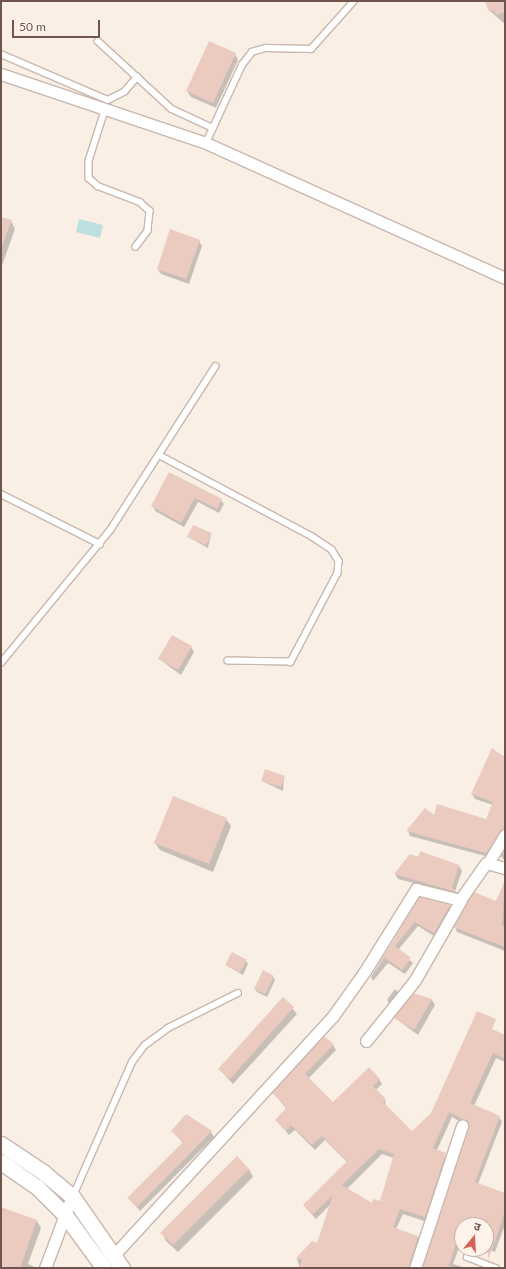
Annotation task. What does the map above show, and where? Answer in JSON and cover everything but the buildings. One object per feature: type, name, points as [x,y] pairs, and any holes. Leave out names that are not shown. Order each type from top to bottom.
[{"type":"main road","points":[[1,1144],[43,1172],[72,1196],[122,1268]]},
{"type":"main road","points":[[1,1162],[37,1187],[65,1215],[104,1268]]},
{"type":"street","points":[[1,74],[105,111],[206,143],[505,278]]},
{"type":"street","points":[[366,1041],[415,980],[461,900],[488,863],[505,834]]},
{"type":"street","points":[[488,863],[505,868]]},
{"type":"street","points":[[114,1255],[333,1016],[366,971],[416,889],[461,900]]},
{"type":"street","points":[[415,1268],[462,1126]]},
{"type":"street","points":[[45,1268],[72,1196]]},
{"type":"lane","points":[[206,143],[242,64],[252,52],[266,48],[311,49],[354,1]]},
{"type":"lane","points":[[98,41],[178,114],[213,128]]},
{"type":"lane","points":[[1,54],[108,100],[124,92],[137,77]]},
{"type":"lane","points":[[105,111],[89,161],[89,178],[98,186],[140,202],[150,211],[148,231],[136,247]]},
{"type":"lane","points":[[1,663],[100,544],[215,367]]},
{"type":"lane","points":[[159,455],[313,537],[332,550],[339,561],[338,574],[291,662],[228,660]]},
{"type":"lane","points":[[1,494],[100,544]]},
{"type":"lane","points":[[72,1196],[132,1062],[145,1045],[168,1028],[238,993]]},
{"type":"lane","points":[[467,1257],[496,1268]]},
{"type":"water","points":[[79,219],[103,225],[100,238],[76,232]]}]
